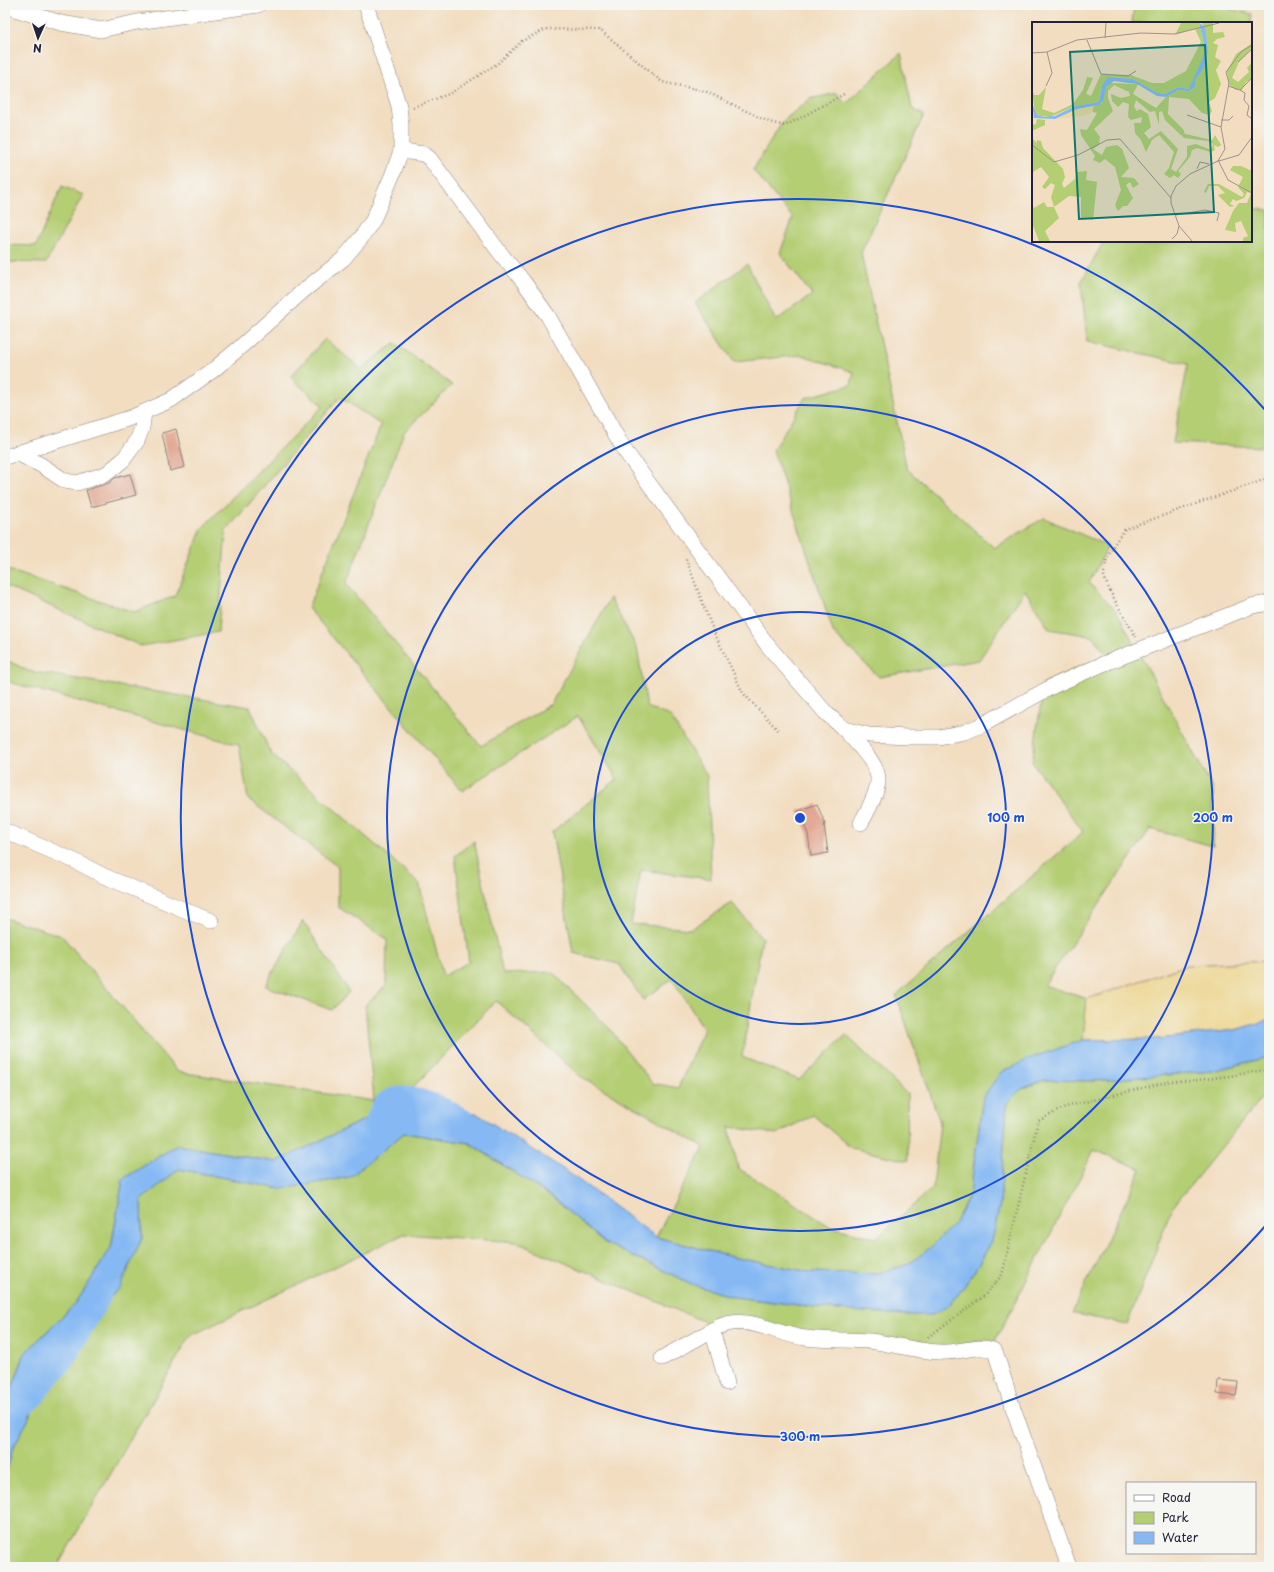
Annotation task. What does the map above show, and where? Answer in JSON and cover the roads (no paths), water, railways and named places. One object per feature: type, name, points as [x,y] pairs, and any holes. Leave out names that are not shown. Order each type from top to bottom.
[{"type":"street","points":[[5,6],[61,23],[100,30],[137,22],[258,5]]},
{"type":"street","points":[[11,455],[130,418],[171,400],[212,372],[303,291],[343,259],[361,238],[373,220],[401,151],[400,112],[366,5]]},
{"type":"street","points":[[401,151],[424,154],[430,159],[548,316],[625,451],[769,647],[826,713],[844,729],[874,765],[879,780],[871,805],[861,823]]},
{"type":"street","points":[[11,455],[41,465],[65,481],[78,483],[106,474],[123,460],[137,441],[142,428],[144,412]]},
{"type":"street","points":[[844,729],[869,735],[907,737],[939,737],[965,732],[984,724],[1052,686],[1143,648],[1252,606],[1269,603]]},
{"type":"street","points":[[5,831],[69,858],[104,876],[211,920]]},
{"type":"street","points":[[662,1358],[724,1324],[745,1322],[805,1338],[871,1341],[946,1353],[989,1349],[993,1350],[996,1354],[1011,1402],[1069,1567]]},
{"type":"street","points":[[712,1330],[727,1383]]},
{"type":"water","points":[[1269,1020],[1269,1057],[1212,1071],[1094,1081],[1045,1080],[1021,1089],[1007,1103],[1000,1204],[992,1241],[973,1274],[950,1305],[932,1315],[905,1315],[838,1310],[734,1297],[694,1285],[605,1243],[551,1197],[470,1143],[404,1133],[350,1177],[281,1189],[179,1169],[141,1200],[142,1238],[120,1288],[77,1328],[12,1450],[5,1480],[5,1407],[25,1353],[76,1303],[111,1248],[123,1179],[177,1145],[276,1162],[397,1104],[476,1113],[566,1171],[656,1237],[736,1258],[810,1272],[875,1274],[909,1264],[931,1247],[955,1223],[970,1194],[983,1097],[1001,1072],[1031,1058],[1083,1040],[1158,1039],[1235,1030]]},
{"type":"waterway","points":[[372,1144],[379,1117],[383,1109],[390,1102],[400,1099],[424,1103],[437,1108],[467,1124]]},
{"type":"waterway","points":[[5,1424],[7,1418],[33,1395],[43,1380],[61,1362],[99,1295]]}]
